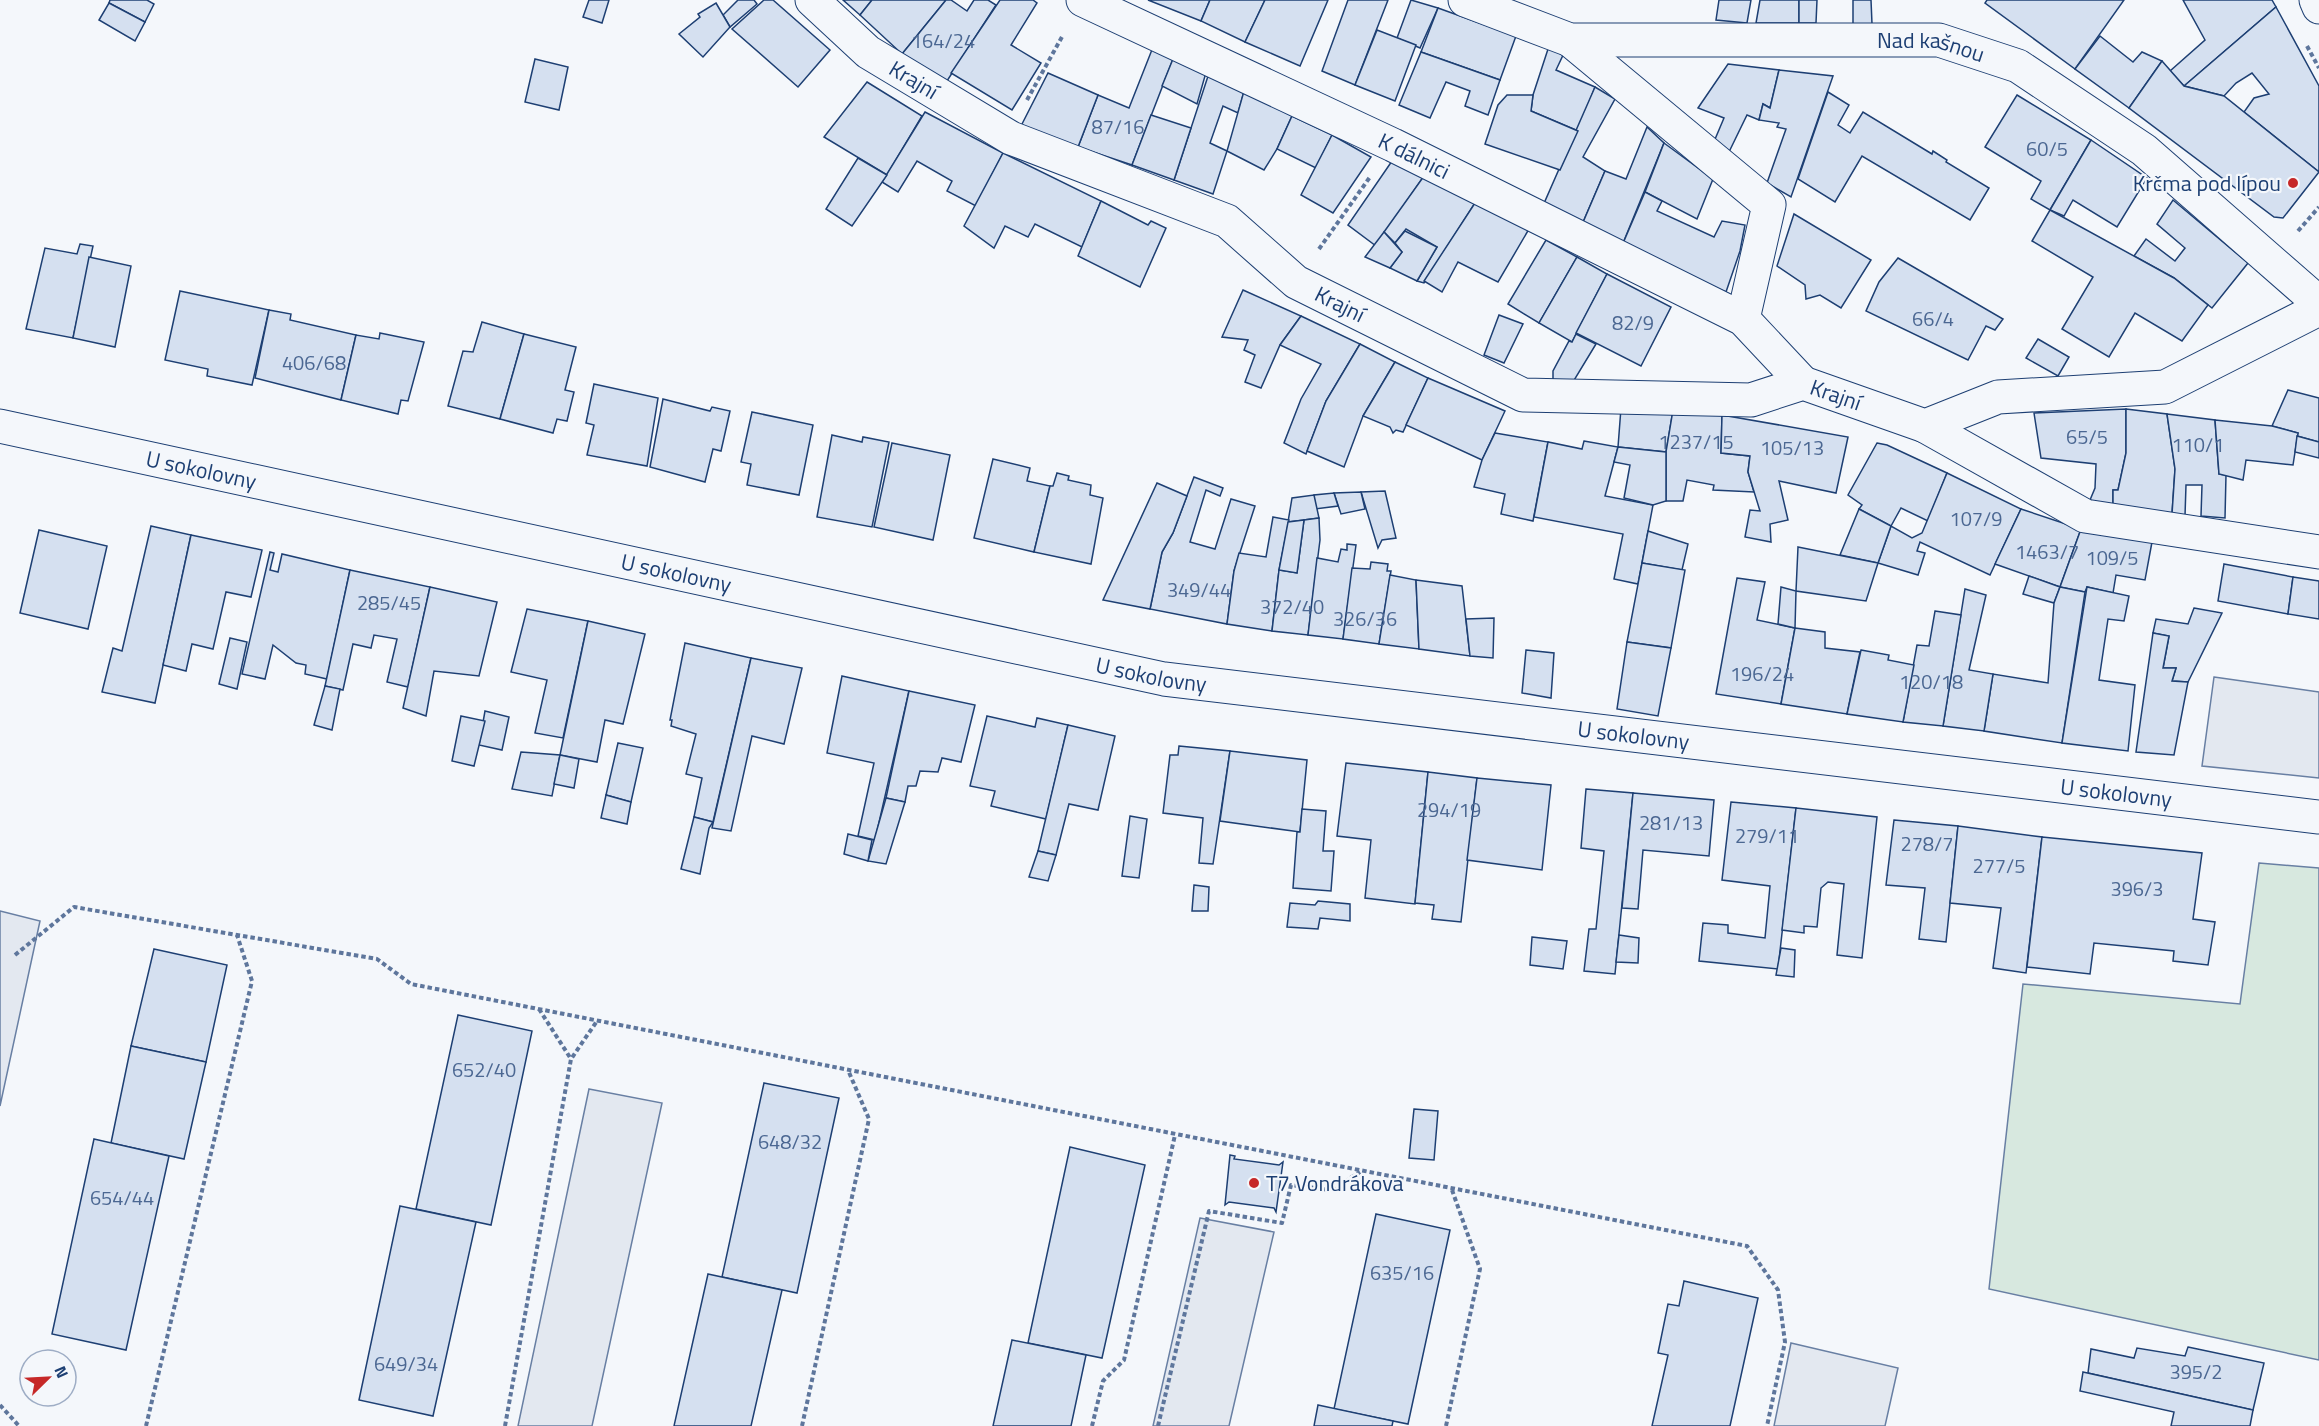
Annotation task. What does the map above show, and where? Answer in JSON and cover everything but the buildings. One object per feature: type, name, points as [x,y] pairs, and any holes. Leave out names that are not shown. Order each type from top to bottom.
[{"type":"street","name":"Krajní","points":[[812,0],[868,52],[1011,138],[1227,221],[1296,282],[1523,395],[1751,400],[1803,383],[1924,426],[2085,516],[2319,552]]},
{"type":"street","name":"K dálnici","points":[[1083,0],[1393,145],[1743,319],[1803,383]]},
{"type":"street","name":"Nad kašnou","points":[[1466,0],[1570,40],[1940,40],[2018,66],[2144,150],[2319,303]]},
{"type":"street","points":[[2316,0],[2319,7]]},
{"type":"street","points":[[1570,40],[1769,205],[1743,319]]},
{"type":"street","points":[[1924,426],[1998,397],[2165,387],[2319,309]]},
{"type":"street","name":"U sokolovny","points":[[0,426],[1164,679],[2319,817]]},
{"type":"path","points":[[1011,138],[1018,117],[1064,33]]},
{"type":"path","points":[[1296,282],[1393,145]]},
{"type":"path","points":[[15,955],[75,907],[377,959],[411,984],[1360,1172],[1747,1246],[1778,1290],[1785,1342],[1767,1426]]},
{"type":"path","points":[[146,1426],[252,981],[237,935]]},
{"type":"path","points":[[538,1009],[571,1059]]},
{"type":"path","points":[[505,1426],[571,1059],[597,1021]]},
{"type":"path","points":[[802,1426],[869,1119],[848,1070]]},
{"type":"path","points":[[1092,1426],[1103,1381],[1124,1360],[1175,1135]]},
{"type":"path","points":[[1158,1426],[1209,1211],[1282,1224],[1291,1185],[1331,1190],[1360,1172]]},
{"type":"path","points":[[1446,1426],[1480,1269],[1452,1190]]},
{"type":"path","points":[[0,1405],[19,1426]]},
{"type":"shaded area","points":[[2214,677],[2319,692],[2319,778],[2202,766]]},
{"type":"shaded area","points":[[2259,863],[2319,868],[2319,1360],[1989,1289],[2023,984],[2240,1004]]},
{"type":"shaded area","points":[[0,911],[40,921],[0,1106]]},
{"type":"shaded area","points":[[589,1089],[662,1103],[592,1426],[518,1426]]},
{"type":"shaded area","points":[[1200,1218],[1274,1232],[1229,1426],[1153,1426]]},
{"type":"shaded area","points":[[1791,1343],[1898,1368],[1885,1426],[1774,1426]]},
{"type":"place","name":"Krčma pod lípou","points":[[2293,183]]},
{"type":"place","name":"T7 Vondrákova","points":[[1254,1183]]}]
